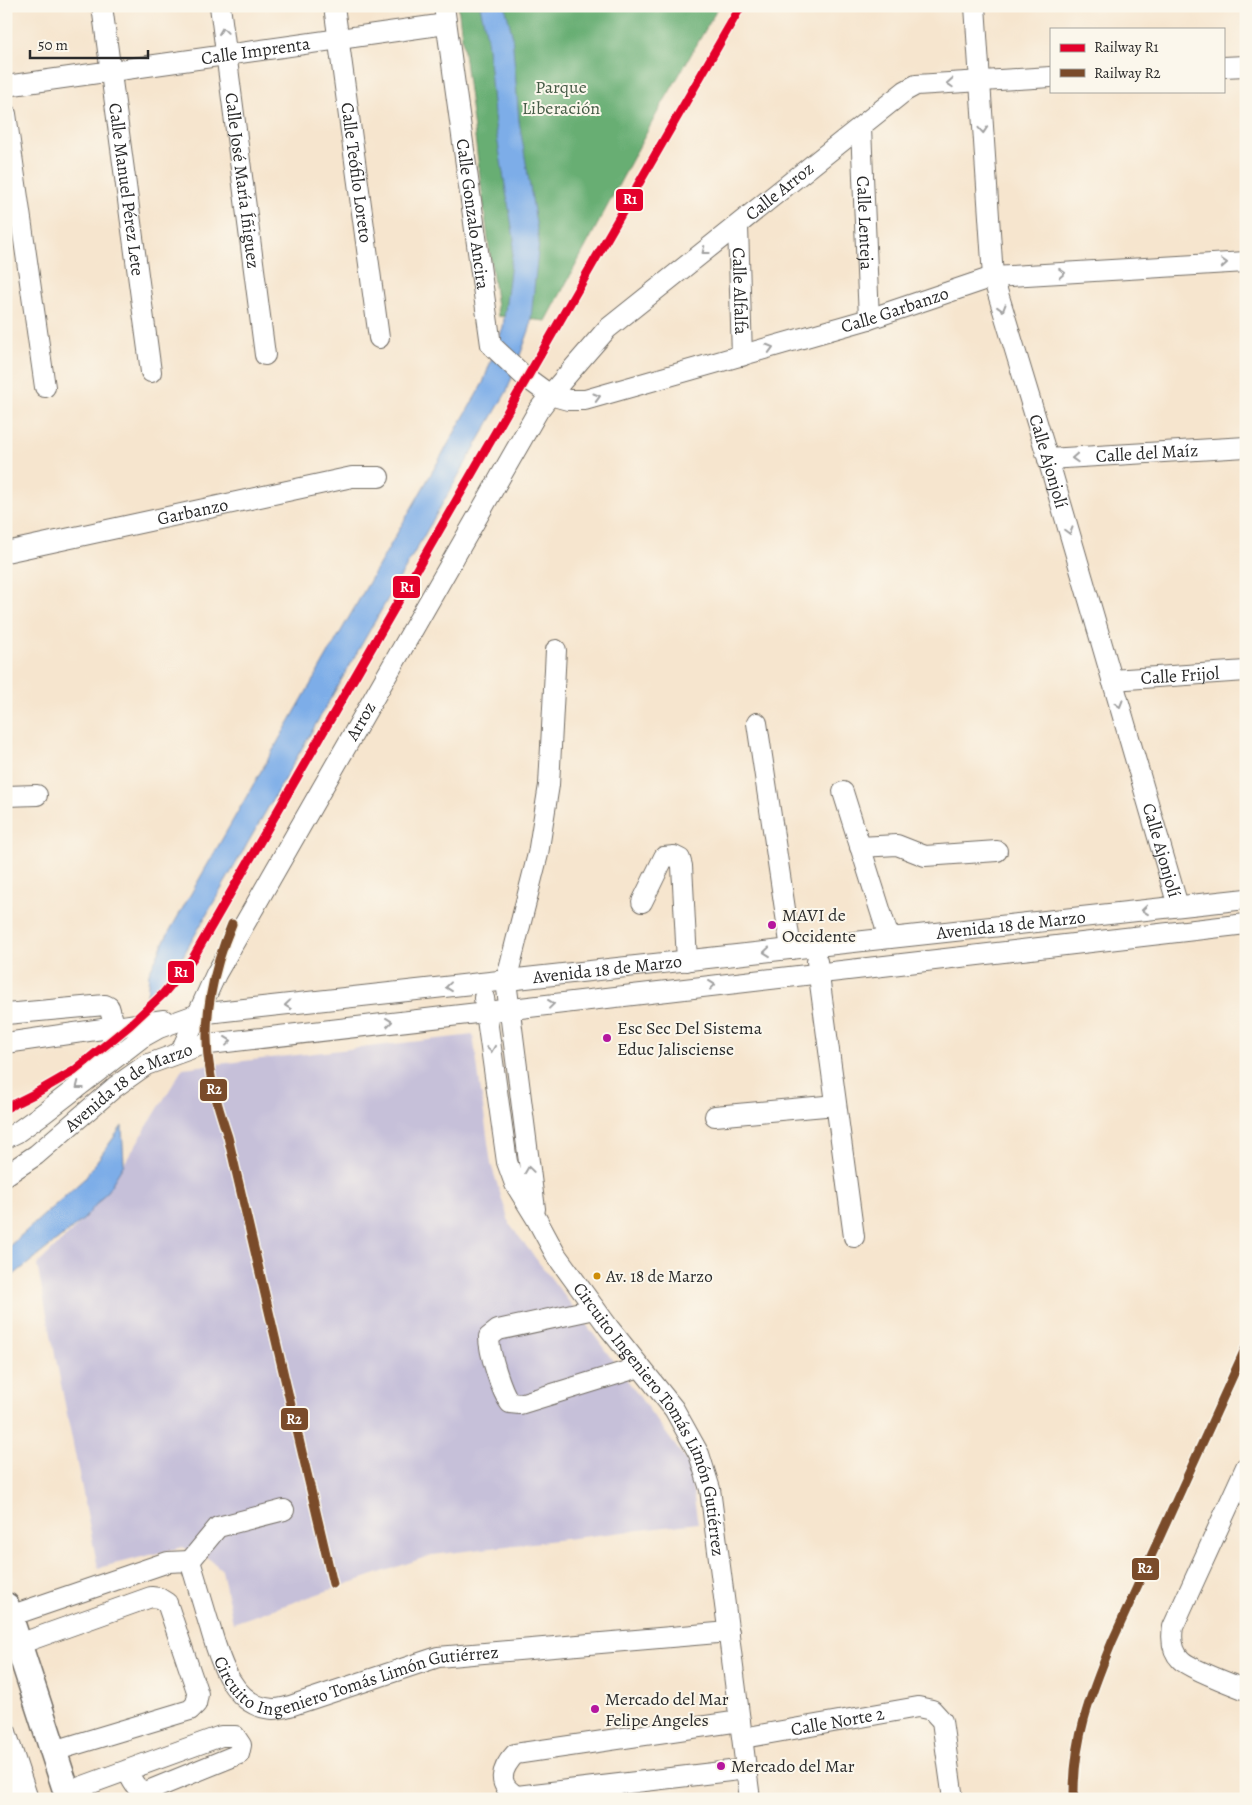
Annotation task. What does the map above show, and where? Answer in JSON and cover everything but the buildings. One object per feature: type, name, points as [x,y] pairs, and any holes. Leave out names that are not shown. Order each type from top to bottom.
[{"type":"main road","points":[[8,1611],[13,1643],[54,1751],[64,1797]]},
{"type":"main road","points":[[6,1776],[13,1799]]},
{"type":"street","name":"Calle Manuel Pérez Lete","points":[[102,6],[151,372]]},
{"type":"street","name":"Calle José María Íñiguez","points":[[220,6],[265,355]]},
{"type":"street","name":"Calle Teófilo Loreto","points":[[334,6],[380,338]]},
{"type":"street","name":"Calle Ajonjolí","points":[[976,6],[993,277],[1178,906]]},
{"type":"street","name":"Calle Imprenta","points":[[6,86],[339,39],[445,15]]},
{"type":"street","name":"Calle Gonzalo Ancira","points":[[445,15],[491,345],[524,376],[550,395]]},
{"type":"street","points":[[1224,67],[1246,66]]},
{"type":"street","name":"Calle Arroz","points":[[550,395],[607,330],[905,91],[916,85],[1050,77]]},
{"type":"street","points":[[6,114],[44,387]]},
{"type":"street","name":"Calle Lenteja","points":[[861,128],[869,319]]},
{"type":"street","name":"Calle Alfalfa","points":[[738,226],[742,356]]},
{"type":"street","name":"Calle Garbanzo","points":[[550,395],[568,400],[585,400],[869,319],[993,277],[1246,262]]},
{"type":"street","name":"Arroz","points":[[181,1051],[216,974],[524,437],[550,395]]},
{"type":"street","name":"Calle del Maíz","points":[[1048,459],[1246,447]]},
{"type":"street","name":"Garbanzo","points":[[6,552],[352,477],[379,476]]},
{"type":"street","points":[[506,981],[538,854],[549,785],[556,650]]},
{"type":"street","name":"Calle Frijol","points":[[1112,680],[1246,671]]},
{"type":"street","points":[[757,723],[791,949]]},
{"type":"street","points":[[843,792],[888,938]]},
{"type":"street","points":[[6,796],[38,795]]},
{"type":"street","points":[[860,847],[897,844],[925,856],[997,851]]},
{"type":"street","points":[[642,902],[664,857],[674,856],[680,859],[682,866],[687,961]]},
{"type":"street","name":"Avenida 18 de Marzo","points":[[6,1138],[44,1113],[141,1038],[158,1028],[198,1014],[1246,899]]},
{"type":"street","name":"Avenida 18 de Marzo","points":[[6,1175],[36,1155],[146,1065],[181,1051],[214,1042],[1246,924]]},
{"type":"street","points":[[816,946],[818,973],[854,1237]]},
{"type":"street","name":"Circuito Ingeniero Tomás Limón Gutiérrez","points":[[506,981],[536,1218]]},
{"type":"street","name":"Circuito Ingeniero Tomás Limón Gutiérrez","points":[[482,983],[507,1162],[515,1184],[556,1255],[674,1409],[699,1454],[710,1489],[750,1799]]},
{"type":"street","points":[[6,1014],[105,1005],[109,1007],[115,1027]]},
{"type":"street","points":[[6,1043],[198,1014]]},
{"type":"street","points":[[715,1116],[836,1105]]},
{"type":"street","name":"Avenida 18 de Marzo","points":[[6,1166],[36,1155]]},
{"type":"street","points":[[596,1309],[498,1330],[492,1333],[488,1338],[489,1347],[504,1395],[510,1403],[520,1404],[640,1366]]},
{"type":"street","points":[[1246,1467],[1173,1627],[1171,1637],[1177,1655],[1182,1662],[1246,1690]]},
{"type":"street","points":[[8,1611],[168,1562],[190,1561],[218,1527],[284,1510]]},
{"type":"street","name":"Circuito Ingeniero Tomás Limón Gutiérrez","points":[[190,1561],[221,1665],[233,1684],[246,1698],[272,1709],[284,1708],[300,1703],[438,1657],[729,1632]]},
{"type":"street","points":[[54,1751],[190,1710],[196,1704],[198,1694],[167,1603],[159,1598],[151,1597],[13,1643],[64,1797],[127,1770],[221,1736],[235,1736],[241,1745],[239,1754],[148,1791],[140,1791],[127,1770]]},
{"type":"street","name":"Calle Norte 2","points":[[747,1769],[517,1796],[508,1791],[503,1780],[504,1766],[515,1754],[742,1730],[918,1708],[932,1710],[942,1721],[953,1799]]},
{"type":"street","points":[[6,1732],[28,1799]]},
{"type":"shaded area","points":[[473,1035],[491,1164],[510,1225],[583,1320],[688,1463],[698,1523],[432,1555],[233,1623],[222,1570],[206,1556],[182,1547],[98,1568],[37,1265],[84,1219],[108,1190],[183,1068]]},
{"type":"green space","name":"Parque Liberación","points":[[458,6],[719,6],[656,115],[546,321],[498,316]]},
{"type":"water","points":[[480,6],[505,6],[512,34],[519,121],[539,241],[530,328],[507,391],[168,982],[147,996],[149,973],[165,939],[483,383],[503,327],[514,239],[495,125],[487,37]]},
{"type":"water","points":[[122,1126],[124,1164],[108,1190],[84,1219],[6,1281],[6,1249],[84,1179]]},
{"type":"rail line","name":"R1","points":[[6,1108],[74,1071],[130,1025],[163,994],[193,958],[741,6]]},
{"type":"rail line","name":"R2","points":[[232,924],[219,959],[210,996],[207,1033],[211,1079],[228,1137],[333,1584]]},
{"type":"rail line","name":"R2","points":[[1074,1799],[1076,1757],[1090,1699],[1112,1642],[1246,1347]]},
{"type":"place","name":"MAVI de Occidente","points":[[772,925]]},
{"type":"place","name":"Esc Sec Del Sistema Educ Jalisciense","points":[[607,1038]]},
{"type":"place","name":"Av. 18 de Marzo","points":[[597,1276]]},
{"type":"place","name":"Mercado del Mar Felipe Angeles","points":[[595,1709]]},
{"type":"place","name":"Mercado del Mar","points":[[721,1766]]}]
